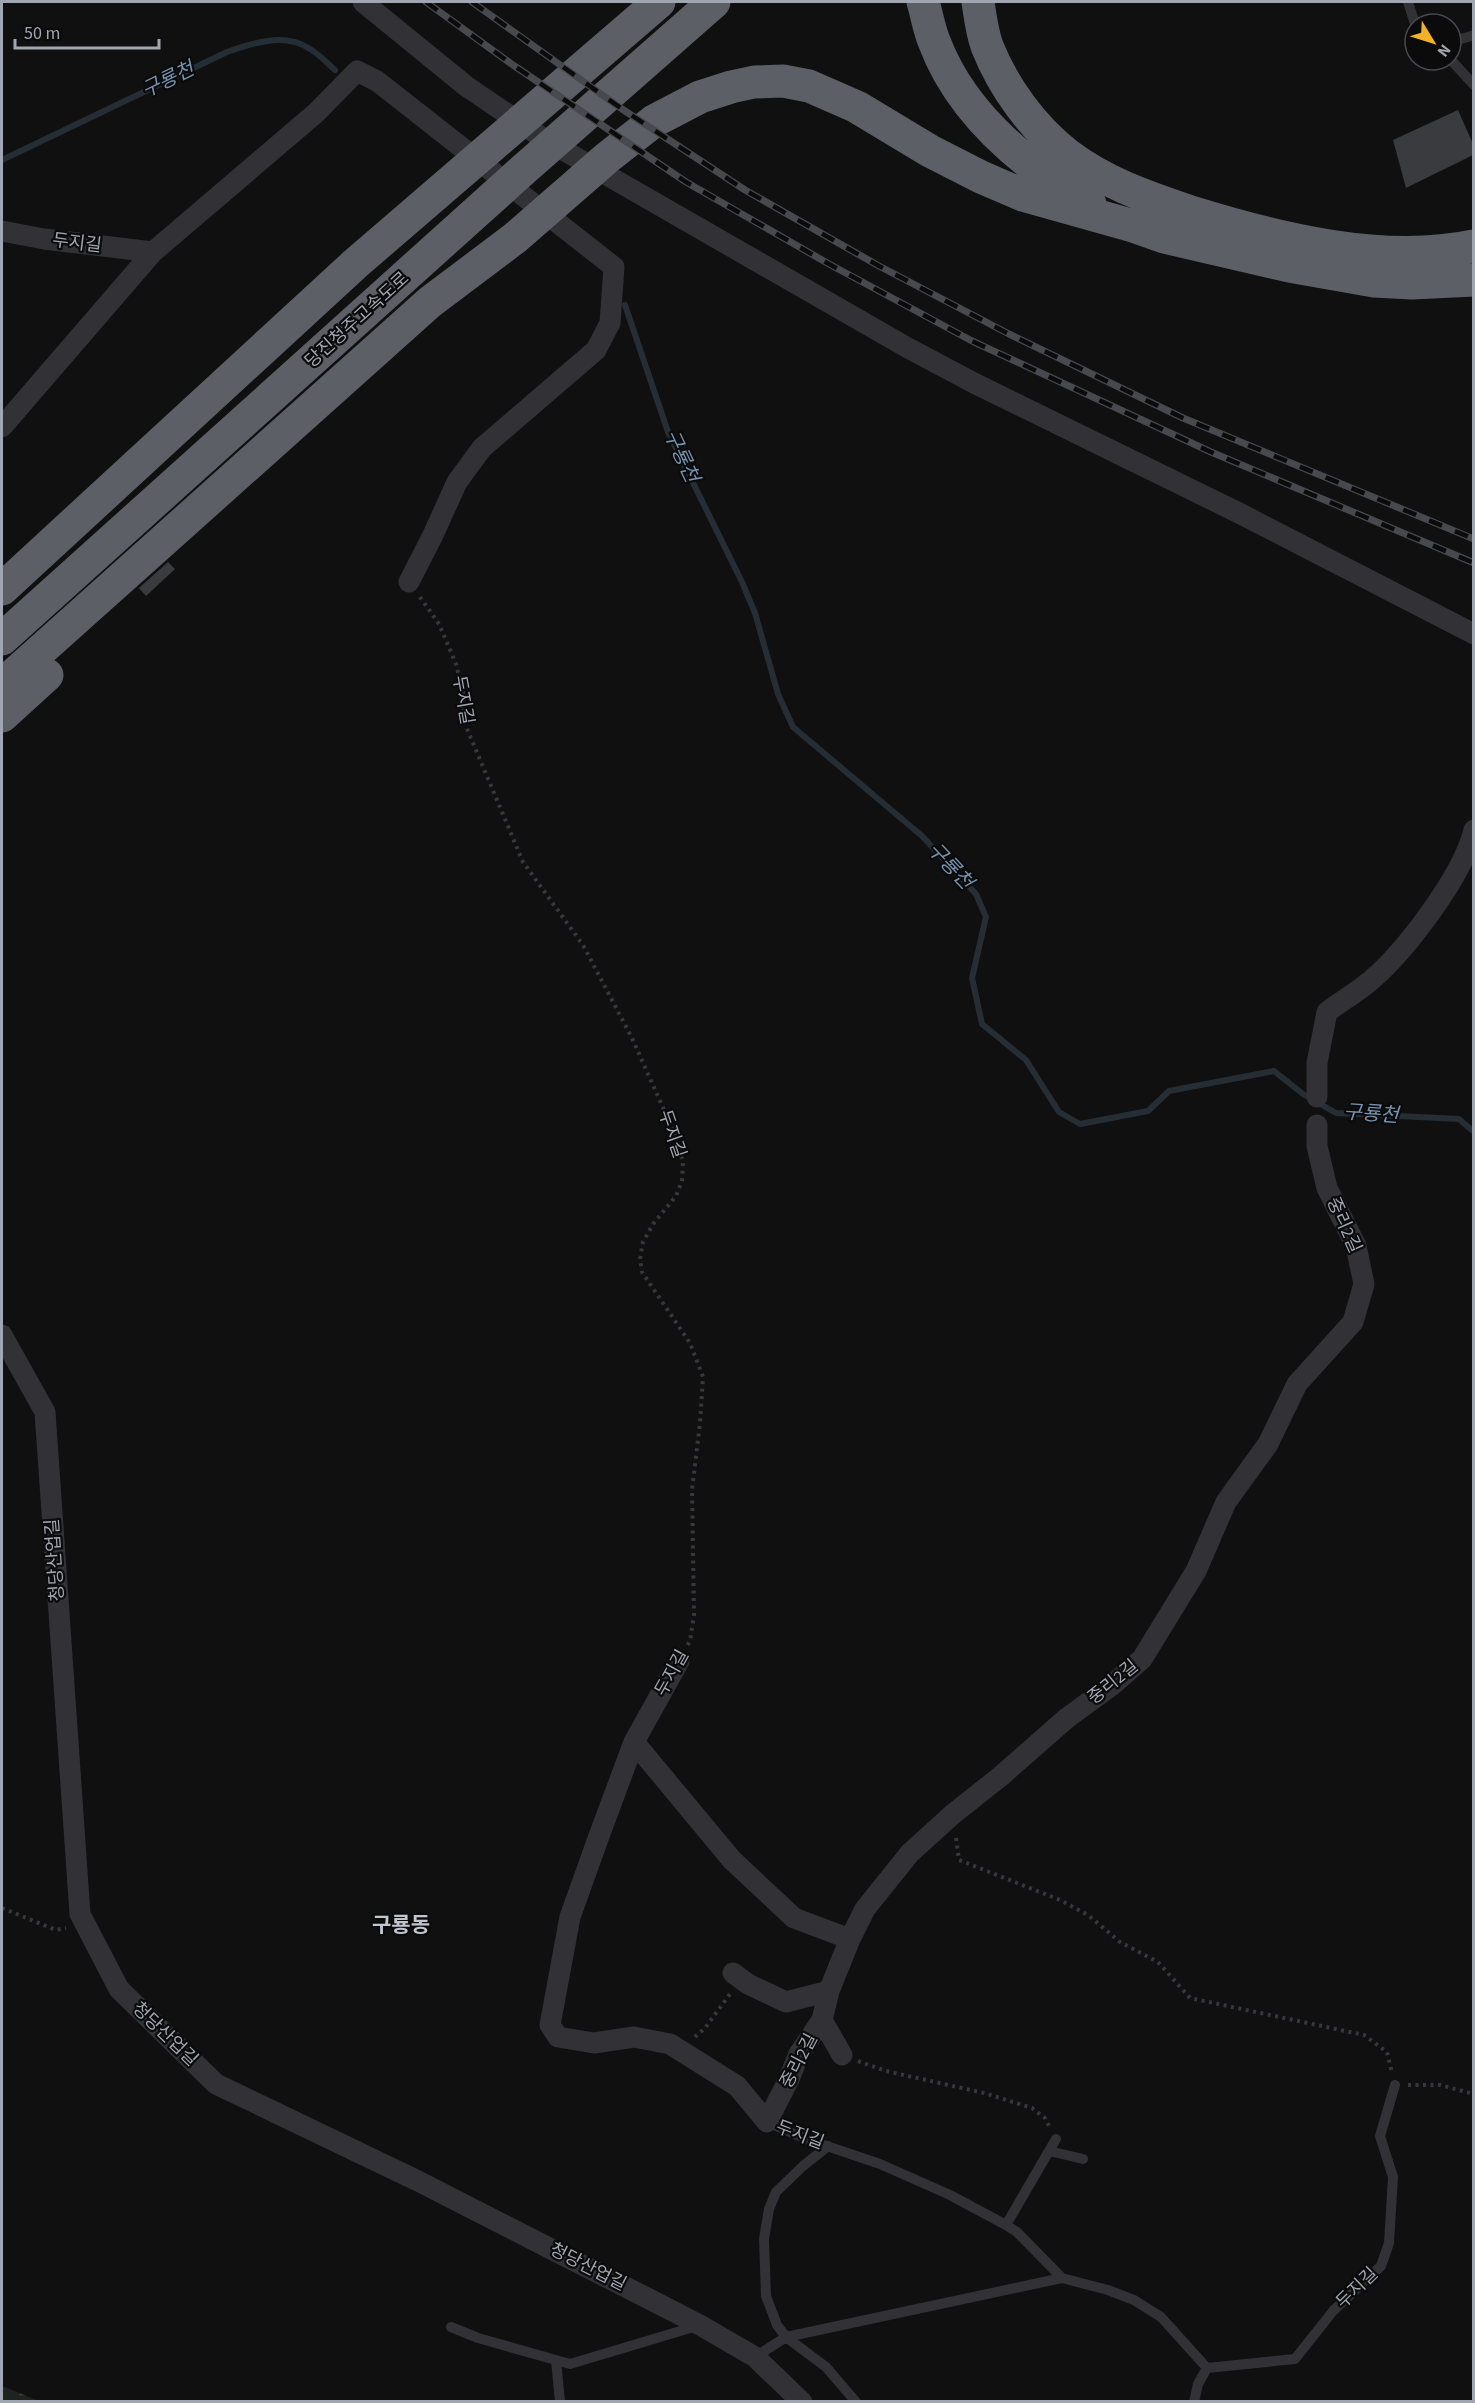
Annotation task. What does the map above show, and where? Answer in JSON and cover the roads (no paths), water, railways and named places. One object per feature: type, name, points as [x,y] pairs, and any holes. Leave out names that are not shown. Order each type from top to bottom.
[{"type":"highway","points":[[509,132],[574,67],[645,2]]},
{"type":"highway","points":[[2,589],[355,264],[659,2]]},
{"type":"highway","name":"당진청주고속도로","points":[[2,639],[630,74],[714,2]]},
{"type":"highway","points":[[923,2],[933,41],[948,72],[987,125],[1047,177],[1130,225]]},
{"type":"highway","points":[[978,2],[986,44],[998,70],[1030,118],[1067,154],[1094,173],[1118,185],[1145,197],[1238,227],[1310,244],[1406,252],[1473,246]]},
{"type":"highway","points":[[2,685],[608,157],[654,121],[700,97],[738,85],[783,81],[809,86],[857,107],[930,151],[1023,195],[1164,237],[1289,266],[1374,281],[1412,284],[1473,280]]},
{"type":"highway","points":[[2,716],[293,451],[436,307]]},
{"type":"street","points":[[363,2],[466,86],[544,139],[908,348],[974,383],[1241,514],[1473,634]]},
{"type":"street","points":[[2,427],[153,252],[317,112],[357,70],[377,81],[614,267],[610,323],[596,350],[482,448],[457,482],[409,582]]},
{"type":"street","name":"두지길","points":[[2,231],[44,239],[153,252]]},
{"type":"street","name":"중리2길","points":[[767,2122],[799,2054],[822,2020],[829,1991],[865,1909],[910,1853],[952,1814],[1142,1659],[1196,1571],[1227,1502],[1268,1444],[1297,1384],[1353,1322],[1364,1284],[1356,1246],[1327,1188],[1317,1146],[1317,1063],[1327,1012],[1366,985],[1402,947],[1447,889],[1471,842],[1473,830]]},
{"type":"street","name":"청당산업길","points":[[2,1335],[45,1412],[80,1914],[119,1989],[216,2084],[418,2181],[700,2325],[755,2357],[802,2402]]},
{"type":"street","name":"두지길","points":[[679,1661],[634,1742],[570,1917],[550,2025],[558,2037],[594,2043],[634,2037],[670,2044],[737,2086],[767,2122]]},
{"type":"street","points":[[634,1742],[732,1860],[794,1918],[850,1939]]},
{"type":"street","points":[[737,1976],[786,2002],[829,1991]]},
{"type":"street","points":[[822,2020],[842,2055]]},
{"type":"lane","points":[[1461,72],[1473,85]]},
{"type":"lane","name":"두지길","points":[[1207,2368],[1295,2359],[1333,2311],[1382,2266],[1389,2243],[1393,2177],[1380,2136],[1395,2085]]},
{"type":"lane","name":"두지길","points":[[767,2122],[880,2164],[950,2195],[1017,2232],[1062,2278]]},
{"type":"lane","points":[[1006,2225],[1056,2139]]},
{"type":"lane","points":[[828,2146],[776,2192],[769,2210],[764,2239],[766,2296],[777,2325],[786,2337],[826,2367],[856,2402]]},
{"type":"lane","points":[[1049,2151],[1083,2159]]},
{"type":"lane","points":[[755,2357],[786,2337],[1062,2278],[1108,2290],[1134,2300],[1161,2317],[1207,2368],[1198,2384],[1194,2402]]},
{"type":"lane","points":[[451,2328],[570,2364],[700,2325]]},
{"type":"lane","points":[[556,2360],[560,2402]]},
{"type":"waterway","name":"구룡천","points":[[2,160],[227,52],[247,45],[279,40],[290,41],[317,53],[335,70]]},
{"type":"waterway","name":"구룡천","points":[[625,305],[668,432],[742,582],[755,613],[778,694],[793,727],[922,836],[976,894],[986,917],[972,978],[982,1024],[1026,1060],[1059,1112],[1080,1124],[1148,1111],[1169,1091],[1274,1071],[1303,1094],[1336,1113],[1459,1119],[1474,1132]]},
{"type":"railway","points":[[426,2],[513,65],[686,182],[829,264],[972,341],[1211,452],[1474,563]]},
{"type":"railway","points":[[472,2],[622,109],[745,190],[879,266],[1009,334],[1183,418],[1474,539]]},
{"type":"district","name":"구룡동","points":[[401,1925]]}]
